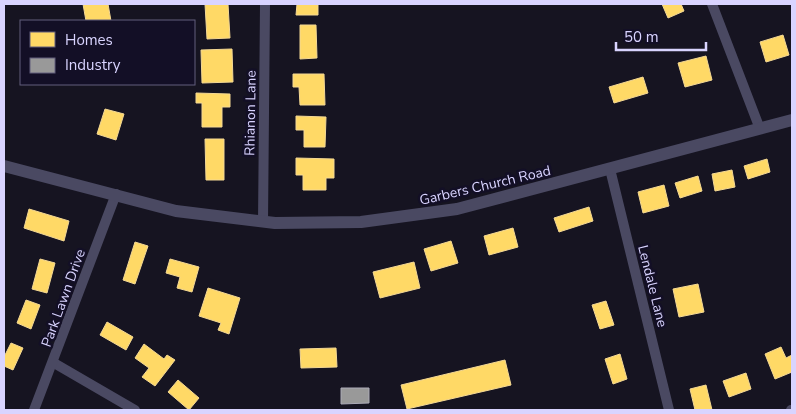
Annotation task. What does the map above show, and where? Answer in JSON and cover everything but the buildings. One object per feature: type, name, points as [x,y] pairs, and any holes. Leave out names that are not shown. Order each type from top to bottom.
[{"type":"street","name":"Rhianon Lane","points":[[263,222],[265,4]]},
{"type":"street","points":[[712,4],[760,129]]},
{"type":"street","name":"Garbers Church Road","points":[[4,166],[176,211],[263,222],[314,224],[361,222],[457,210],[792,120]]},
{"type":"street","name":"Lendale Lane","points":[[610,169],[669,410]]},
{"type":"street","name":"Park Lawn Drive","points":[[34,410],[54,363],[116,194]]},
{"type":"street","points":[[54,363],[135,410]]}]
